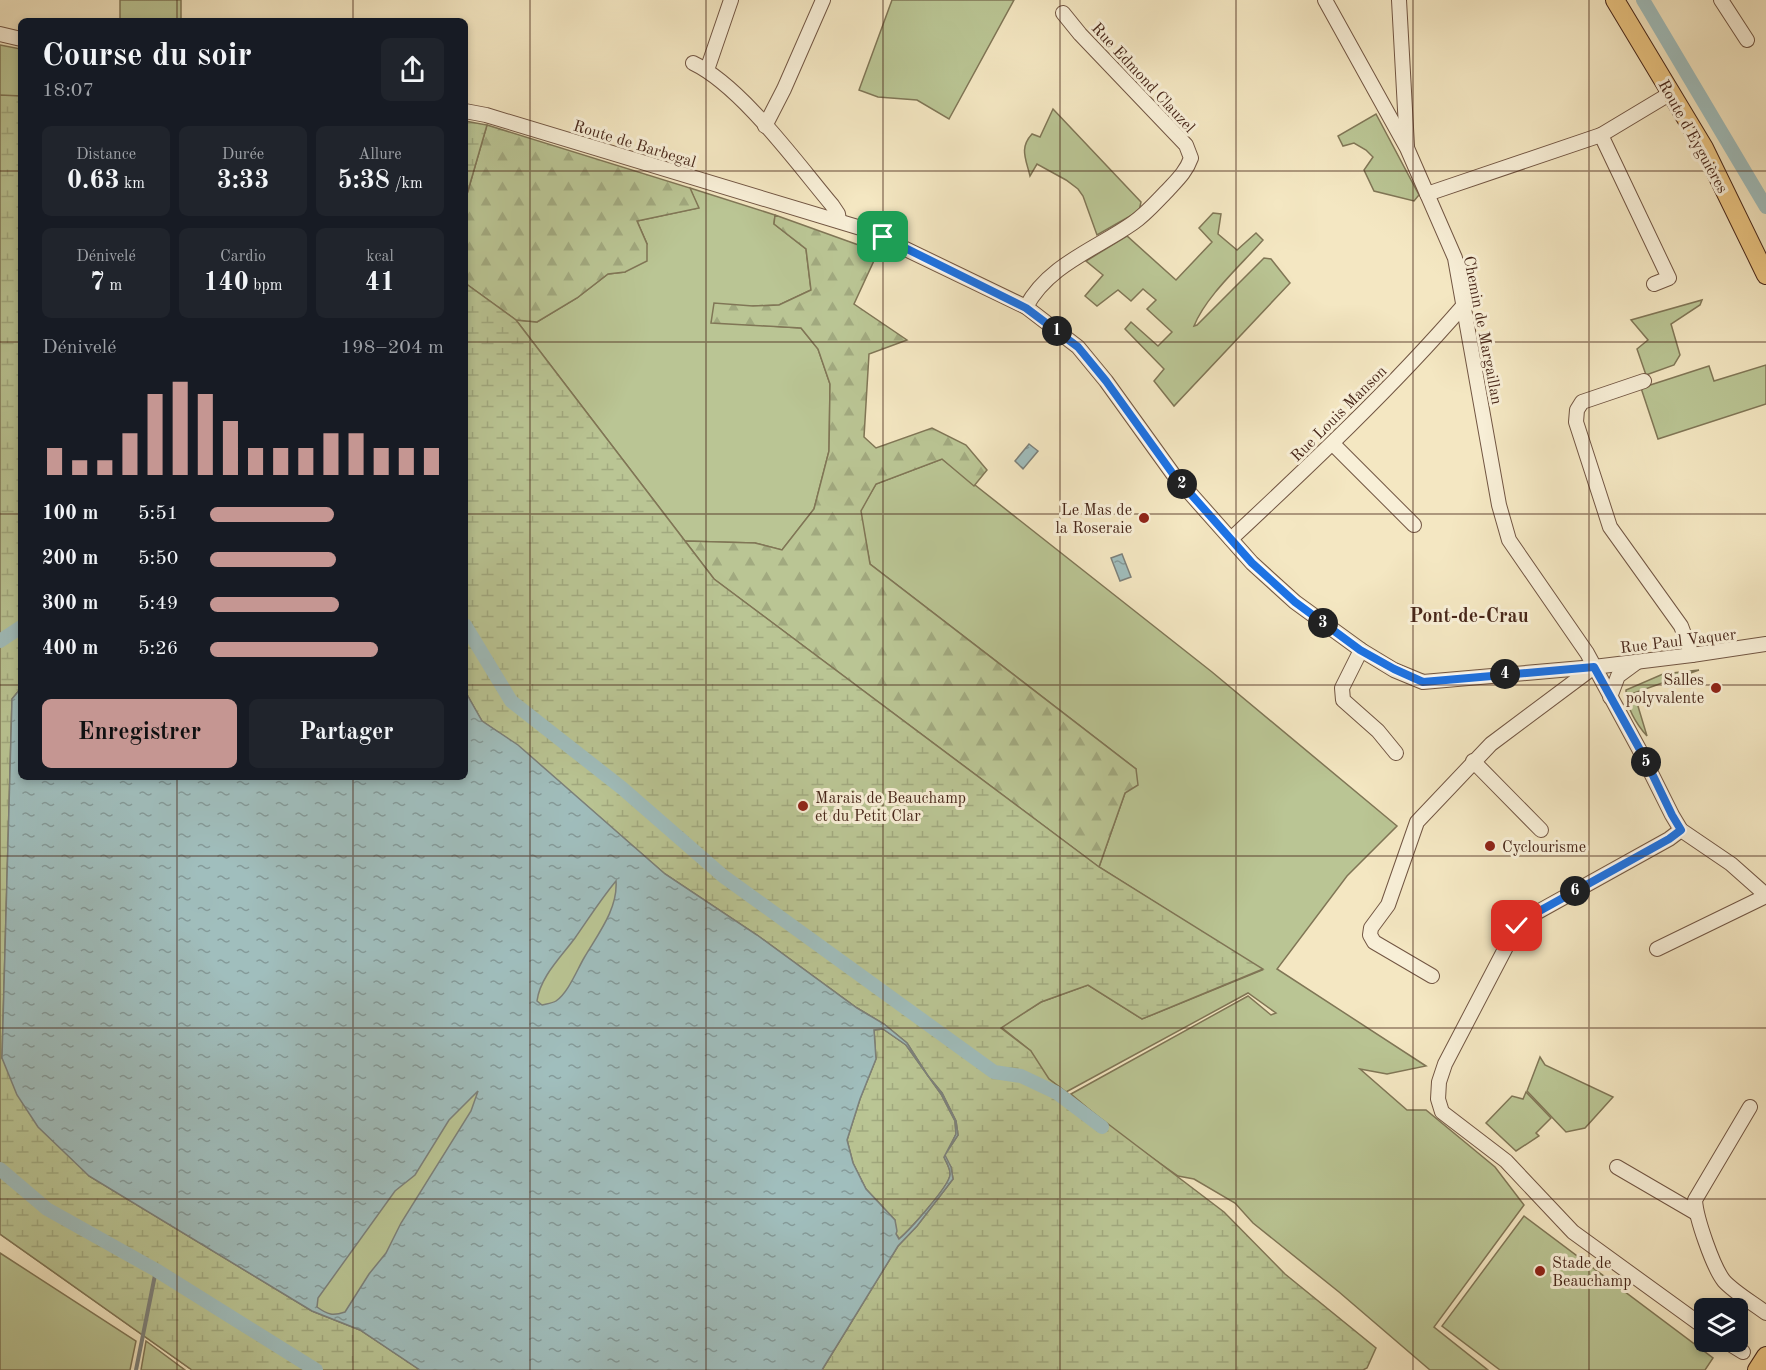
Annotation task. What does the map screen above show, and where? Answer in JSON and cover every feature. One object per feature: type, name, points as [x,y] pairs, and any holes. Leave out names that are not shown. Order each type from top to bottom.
[{"type":"main road","name":"Route d'Eyguières","points":[[1615,0],[1704,148],[1766,275]]},
{"type":"main road","points":[[1757,1370],[1766,1356]]},
{"type":"street","points":[[707,70],[731,0]]},
{"type":"street","points":[[765,126],[823,0]]},
{"type":"street","name":"Chemin de Margaillan","points":[[1325,0],[1407,148],[1455,258],[1504,527],[1516,553],[1587,653],[1681,830]]},
{"type":"street","points":[[1399,0],[1407,148]]},
{"type":"street","points":[[1721,0],[1747,40]]},
{"type":"street","name":"Rue Edmond Clauzel","points":[[1026,308],[1043,282],[1135,222],[1152,207],[1186,171],[1191,158],[1186,145],[1080,34],[1063,13]]},
{"type":"street","points":[[0,34],[18,38]]},
{"type":"street","points":[[693,63],[707,70],[732,90],[832,205],[839,220]]},
{"type":"street","points":[[1427,194],[1601,135],[1671,93]]},
{"type":"street","name":"Route de Barbegal","points":[[468,112],[839,220],[883,237],[1026,308],[1078,347],[1106,381],[1168,466],[1231,539]]},
{"type":"street","points":[[1601,135],[1669,278],[1654,284]]},
{"type":"street","name":"Rue Louis Manson","points":[[1231,539],[1333,444],[1419,356],[1463,306]]},
{"type":"street","points":[[1644,381],[1582,402],[1577,410],[1576,422],[1610,527],[1681,626],[1692,655]]},
{"type":"street","points":[[1333,444],[1414,525]]},
{"type":"street","name":"Rue Paul Vaquer","points":[[1231,539],[1252,563],[1295,602],[1360,650],[1423,682],[1594,667],[1766,644]]},
{"type":"street","points":[[1360,650],[1342,688],[1343,700],[1378,731],[1396,753]]},
{"type":"street","points":[[1610,697],[1618,676],[1638,661]]},
{"type":"street","points":[[1432,976],[1374,942],[1370,935],[1371,928],[1388,905],[1417,822],[1491,744],[1594,667]]},
{"type":"street","points":[[1473,761],[1541,830]]},
{"type":"street","points":[[1657,949],[1766,895],[1750,879],[1681,830],[1669,839],[1525,919],[1517,926],[1445,1064],[1439,1082],[1438,1099],[1442,1112],[1506,1161],[1573,1232],[1694,1320]]},
{"type":"street","points":[[1750,1107],[1695,1200],[1696,1213],[1724,1281],[1766,1313]]},
{"type":"street","points":[[1617,1167],[1696,1213]]},
{"type":"green space","points":[[120,0],[181,0],[181,18],[120,18]]},
{"type":"green space","points":[[892,0],[1014,0],[949,119],[917,100],[878,97],[859,90]]},
{"type":"green space","points":[[0,45],[18,48],[18,98],[0,97]]},
{"type":"green space","points":[[0,95],[18,96],[18,692],[12,699],[2,1058],[89,1176],[312,1311],[360,1330],[420,1370],[192,1370],[0,1234]]},
{"type":"green space","points":[[18,99],[18,780],[468,780],[468,604],[760,876],[1031,1051],[1001,1027],[1041,1002],[1088,985],[1142,1019],[1262,970],[1099,867],[1125,793],[1136,769],[870,564],[860,511],[876,484],[942,459],[1212,672],[1397,826],[1347,876],[1277,969],[1426,1066],[1387,1074],[1360,1069],[1407,1110],[1426,1110],[1495,1167],[1524,1205],[1434,1327],[1488,1370],[1430,1370],[1339,1292],[1253,1223],[1235,1203],[1194,1179],[1178,1176],[1116,1132],[1071,1094],[1248,996],[1271,1015],[1276,1013],[1248,993],[1066,1092],[1049,1079],[881,1370],[192,1370],[0,1234],[0,102]]},
{"type":"green space","points":[[1053,109],[1141,202],[1139,211],[1097,235],[1083,196],[1078,189],[1037,164],[1030,176],[1025,154],[1026,144],[1032,134],[1040,137]]},
{"type":"green space","points":[[1376,114],[1419,195],[1414,201],[1374,191],[1364,170],[1373,157],[1354,143],[1343,146],[1338,136]]},
{"type":"green space","points":[[468,122],[487,125],[468,191]]},
{"type":"green space","points":[[487,125],[690,188],[699,208],[637,221],[647,244],[647,261],[625,272],[608,274],[577,298],[537,322],[516,320],[468,285],[468,191]]},
{"type":"green space","points":[[690,188],[775,215],[774,224],[806,249],[811,290],[779,305],[753,306],[711,322],[801,328],[818,349],[830,384],[829,451],[814,509],[782,550],[755,543],[685,541],[516,320],[537,322],[577,298],[608,274],[625,272],[647,244],[637,221],[698,208]]},
{"type":"green space","points":[[1213,213],[1221,214],[1218,234],[1237,250],[1256,233],[1263,240],[1215,292],[1194,326],[1264,258],[1271,259],[1290,283],[1174,406],[1154,381],[1164,369],[1125,329],[1131,322],[1158,346],[1172,332],[1147,309],[1156,300],[1143,289],[1131,301],[1118,290],[1097,306],[1085,296],[1103,275],[1086,261],[1127,236],[1176,280],[1212,242],[1199,228]]},
{"type":"green space","points":[[775,215],[878,252],[854,304],[907,340],[869,354],[864,437],[876,448],[932,428],[966,445],[987,470],[974,486],[942,459],[876,484],[861,511],[870,564],[1136,769],[1138,785],[1125,793],[1099,867],[714,579],[685,541],[755,543],[782,550],[814,509],[829,451],[830,384],[818,349],[801,328],[711,323],[714,303],[779,305],[811,290],[806,249],[774,224]]},
{"type":"green space","name":"Marais de Beauchamp et du Petit Clar","points":[[468,285],[516,320],[714,579],[1099,867],[1263,969],[1142,1019],[1088,985],[1041,1002],[1001,1028],[1031,1051],[1049,1079],[1224,1212],[1285,1274],[1376,1348],[1367,1368],[1363,1370],[822,1370],[898,1246],[917,1226],[953,1179],[951,1167],[944,1157],[950,1170],[948,1181],[928,1208],[899,1239],[896,1234],[895,1220],[866,1189],[853,1163],[847,1140],[876,1059],[874,1030],[883,1029],[906,1045],[927,1074],[907,1043],[884,1024],[857,1008],[757,935],[665,874],[518,746],[482,721],[468,696]],"holes":[[[929,1077],[942,1093],[956,1121],[958,1135],[950,1147],[956,1134],[955,1121]]]},
{"type":"green space","points":[[1702,300],[1700,305],[1671,324],[1680,355],[1674,365],[1646,375],[1637,349],[1648,340],[1631,320]]},
{"type":"green space","points":[[1766,365],[1766,404],[1658,439],[1641,388],[1709,366],[1714,381]]},
{"type":"green space","points":[[1699,670],[1634,693],[1647,736],[1632,715],[1627,702],[1626,690],[1663,674]]},
{"type":"green space","points":[[1540,1057],[1545,1065],[1613,1097],[1585,1128],[1566,1132],[1527,1091]]},
{"type":"green space","points":[[1526,1092],[1551,1118],[1536,1133],[1539,1136],[1516,1151],[1486,1123],[1512,1096],[1523,1099]]},
{"type":"green space","name":"Stade de Beauchamp","points":[[1524,1216],[1694,1344],[1694,1352],[1705,1352],[1713,1358],[1705,1370],[1500,1370],[1442,1326]]},
{"type":"green space","points":[[0,1253],[136,1341],[130,1370],[0,1370]]},
{"type":"green space","points":[[146,1341],[185,1370],[141,1370]]},
{"type":"water","points":[[1029,444],[1038,451],[1023,469],[1015,461]]},
{"type":"water","points":[[1122,554],[1131,577],[1120,581],[1111,558]]},
{"type":"water","points":[[18,692],[18,780],[468,780],[468,696],[482,721],[518,745],[665,874],[757,935],[857,1008],[884,1024],[907,1043],[927,1074],[906,1045],[883,1029],[874,1030],[876,1059],[847,1140],[853,1163],[866,1189],[895,1220],[896,1234],[899,1239],[928,1208],[948,1181],[950,1173],[945,1155],[951,1167],[953,1179],[917,1226],[898,1246],[822,1370],[420,1370],[360,1330],[312,1311],[89,1176],[38,1127],[17,1095],[2,1058],[12,699]],"holes":[[[616,881],[616,891],[601,930],[568,987],[556,1001],[542,1005],[537,1001],[547,976]],[[478,1091],[471,1111],[401,1223],[386,1253],[369,1274],[345,1312],[331,1314],[321,1310],[317,1307],[318,1298],[395,1191],[415,1175],[449,1120]]]},
{"type":"water","points":[[929,1077],[942,1093],[956,1121],[958,1135],[945,1155],[956,1134],[955,1121]]},
{"type":"waterway","points":[[1643,0],[1766,207]]},
{"type":"waterway","points":[[0,641],[18,629]]},
{"type":"waterway","points":[[468,630],[511,701],[622,788],[723,876],[994,1072],[1021,1076],[1057,1093],[1102,1127]]},
{"type":"waterway","points":[[0,1169],[47,1209],[156,1270],[316,1370]]},
{"type":"waterway","points":[[136,1370],[156,1270]]},
{"type":"place","name":"Le Mas de la Roseraie","points":[[1144,518]]},
{"type":"place","name":"Salles polyvalente","points":[[1716,688]]},
{"type":"place","name":"Marais de Beauchamp et du Petit Clar","points":[[803,806]]},
{"type":"place","name":"Cyclourisme","points":[[1490,846]]},
{"type":"place","name":"Stade de Beauchamp","points":[[1540,1271]]},
{"type":"district","name":"Pont-de-Crau","points":[[1469,615]]},
{"type":"route","points":[[883,237],[1026,308],[1078,347],[1106,381],[1173,474],[1252,563],[1295,602],[1360,650],[1423,682],[1594,667],[1681,830],[1669,839],[1525,919],[1517,926]]}]
